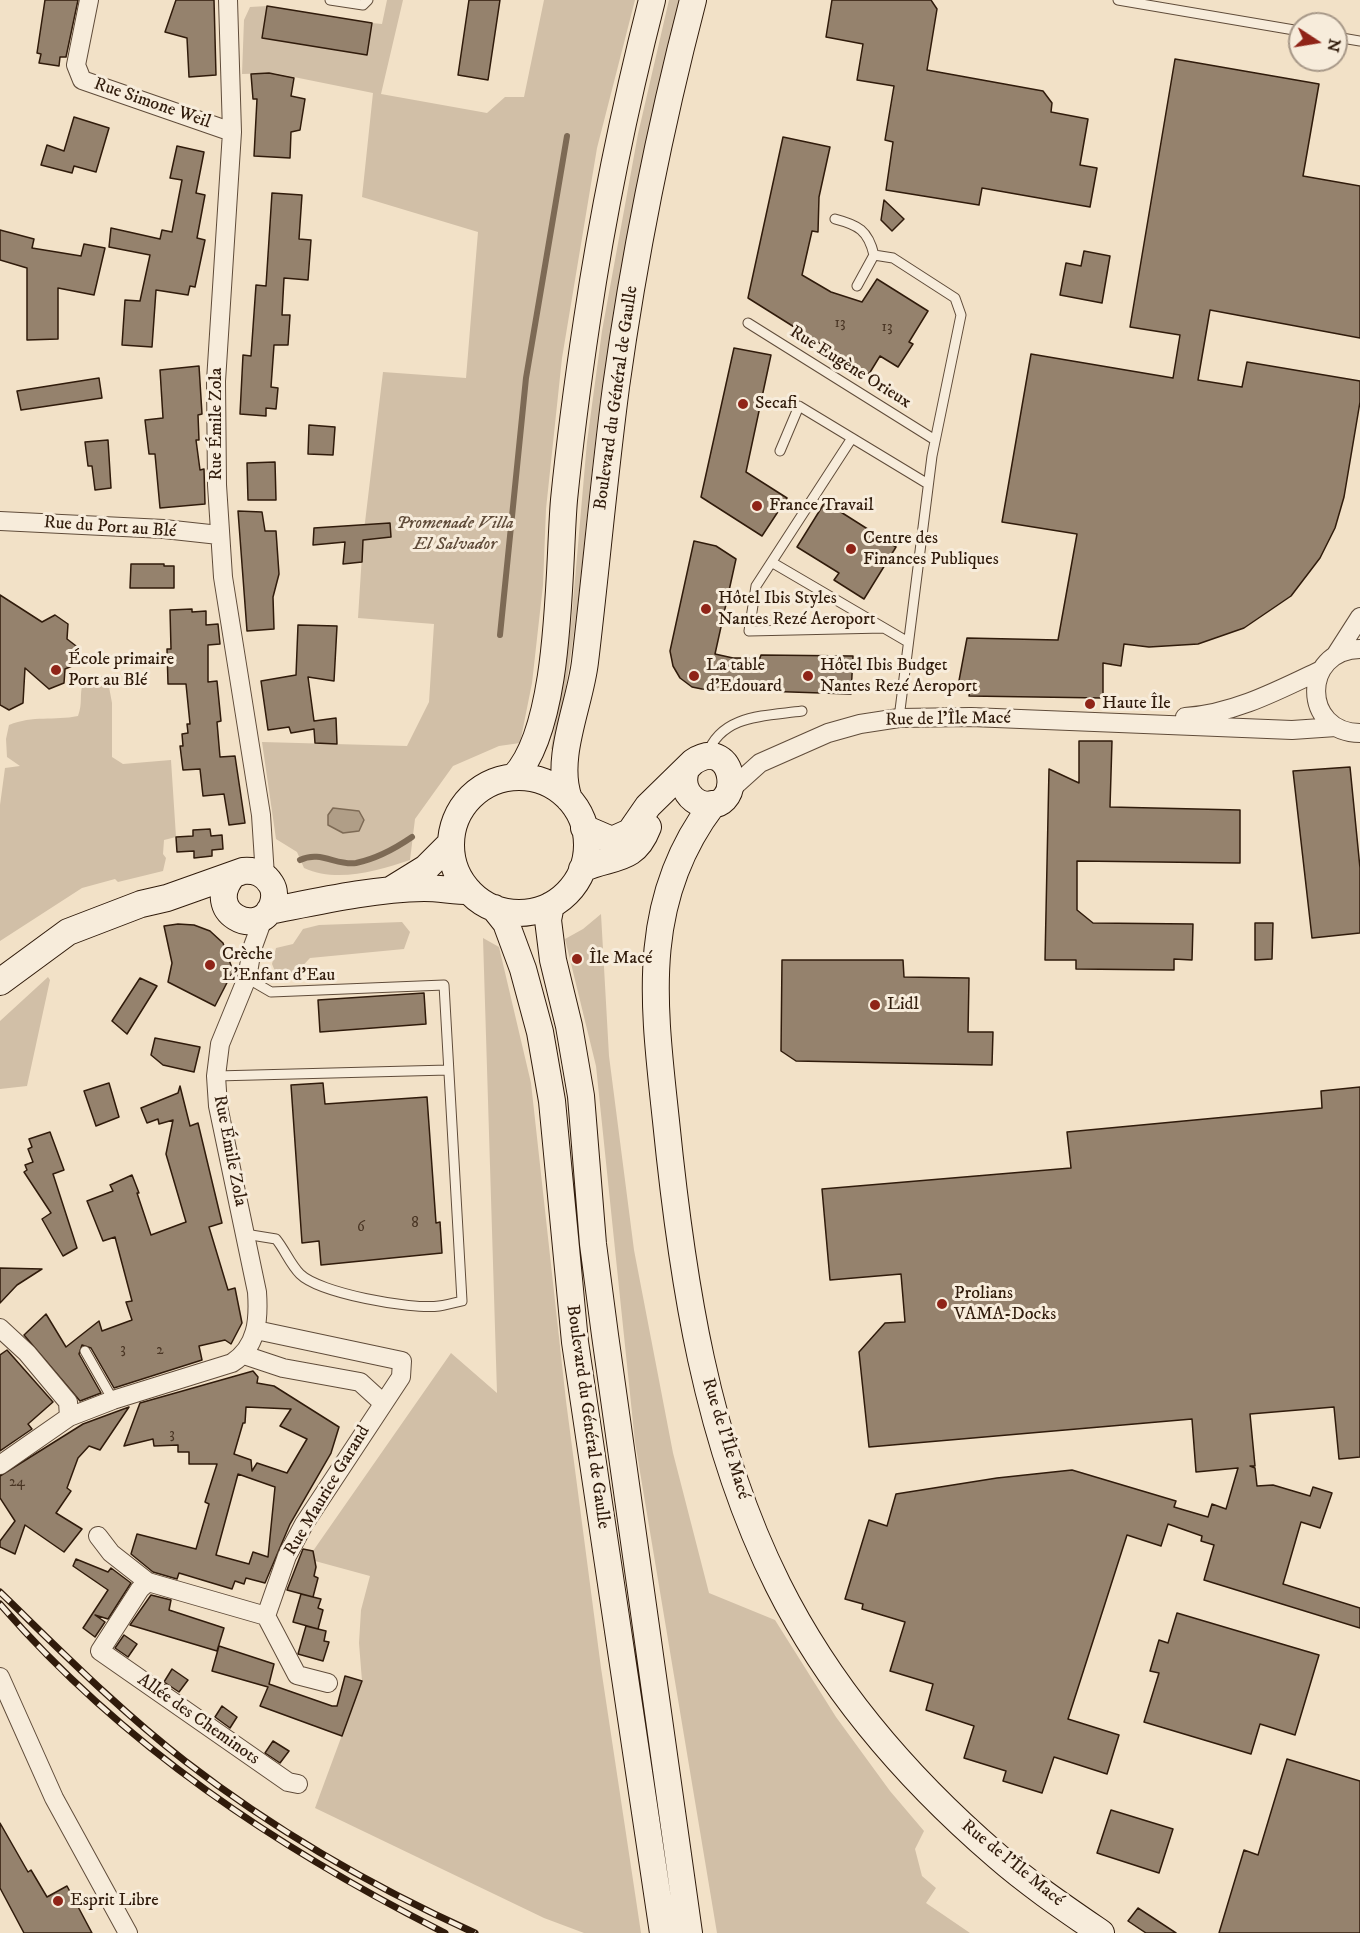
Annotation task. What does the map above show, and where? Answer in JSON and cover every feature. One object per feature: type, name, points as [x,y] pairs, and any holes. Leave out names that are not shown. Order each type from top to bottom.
[{"type":"main road","name":"Boulevard du Général de Gaulle","points":[[514,777],[525,765],[531,751],[546,697],[559,600],[568,469],[587,320],[614,157],[652,0]]},
{"type":"main road","name":"Boulevard du Général de Gaulle","points":[[569,799],[563,784],[564,760],[585,665],[601,510],[621,355],[654,174],[693,0]]},
{"type":"main road","points":[[584,828],[612,840],[626,836],[648,806],[703,762],[725,764],[730,772],[708,803]]},
{"type":"main road","points":[[703,762],[684,785],[708,803]]},
{"type":"main road","points":[[514,777],[544,782],[569,799],[584,828],[586,850],[582,869],[568,891],[551,905],[519,913],[494,908],[470,891],[456,869],[451,843],[456,819],[470,798],[490,784],[514,777]]},
{"type":"main road","points":[[582,869],[627,855],[639,844],[653,818],[663,809],[681,801],[708,803]]},
{"type":"main road","name":"Rue de l'Île Macé","points":[[708,803],[677,867],[659,923],[654,968],[655,1004],[684,1275],[713,1409],[741,1497],[778,1585],[828,1669],[887,1748],[998,1858],[1101,1933]]},
{"type":"main road","points":[[388,891],[426,868],[451,843]]},
{"type":"main road","points":[[0,982],[68,932],[141,904],[253,876],[333,898]]},
{"type":"main road","points":[[250,914],[274,898],[253,876]]},
{"type":"main road","points":[[250,914],[223,894],[253,876]]},
{"type":"main road","points":[[167,898],[250,914],[333,898],[388,891],[423,888],[470,891]]},
{"type":"main road","name":"Boulevard du Général de Gaulle","points":[[551,905],[549,936],[581,1096],[593,1244],[689,1933]]},
{"type":"main road","name":"Boulevard du Général de Gaulle","points":[[494,908],[506,923],[523,969],[540,1032],[552,1101],[575,1342],[663,1933]]},
{"type":"street","name":"Rue Simone Weil","points":[[89,0],[76,65],[82,80],[232,132]]},
{"type":"street","name":"Rue Émile Zola","points":[[228,0],[232,132],[216,381],[219,535],[223,577],[261,815],[263,844],[253,876]]},
{"type":"street","name":"Rue du Port au Blé","points":[[0,521],[164,529],[219,535]]},
{"type":"street","points":[[1336,727],[1324,717],[1317,702],[1316,688],[1321,670],[1335,656],[1360,617]]},
{"type":"street","points":[[1335,656],[1360,649]]},
{"type":"street","name":"Rue de l'Île Macé","points":[[1109,721],[1190,717],[1225,711],[1321,670]]},
{"type":"street","name":"Rue de l'Île Macé","points":[[708,803],[760,763],[828,732],[899,718],[971,717],[1109,721],[1292,730],[1336,727],[1349,733],[1360,733]]},
{"type":"street","name":"Rue de l'Île Macé","points":[[703,762],[760,763]]},
{"type":"street","name":"Rue Émile Zola","points":[[244,1355],[256,1330],[256,1292],[218,1106],[216,1076],[220,1044],[247,978],[252,949],[250,914]]},
{"type":"street","points":[[0,1328],[27,1353],[68,1402],[69,1417]]},
{"type":"street","name":"Rue Maurice Garand","points":[[256,1330],[402,1361],[401,1377],[304,1524],[287,1556],[266,1616]]},
{"type":"street","points":[[0,1466],[69,1417],[113,1400],[232,1364],[244,1355],[283,1368],[360,1382],[382,1403]]},
{"type":"street","points":[[98,1536],[111,1553],[148,1582],[266,1616],[297,1675],[328,1683]]},
{"type":"street","name":"Allée des Cheminots","points":[[148,1582],[140,1589],[100,1651],[288,1782],[298,1784]]},
{"type":"street","points":[[0,1677],[58,1807],[128,1933]]},
{"type":"lane","points":[[330,0],[363,5],[368,0]]},
{"type":"lane","points":[[1118,0],[1288,29]]},
{"type":"lane","points":[[835,219],[857,225],[872,243],[874,255],[857,286]]},
{"type":"lane","points":[[874,255],[893,258],[955,298],[961,315],[928,484],[899,718]]},
{"type":"lane","name":"Rue Eugène Orieux","points":[[748,323],[935,440]]},
{"type":"lane","points":[[780,451],[799,406],[928,484]]},
{"type":"lane","points":[[852,438],[756,586],[749,631],[884,628]]},
{"type":"lane","points":[[773,563],[908,642]]},
{"type":"lane","points":[[703,762],[710,745],[737,720],[802,711]]},
{"type":"lane","points":[[245,1234],[276,1239],[299,1273],[313,1284],[333,1291],[391,1303],[437,1307],[462,1301],[444,985],[271,992],[247,978]]},
{"type":"lane","points":[[216,1076],[448,1070]]},
{"type":"lane","points":[[85,1351],[113,1400]]},
{"type":"green space","name":"Promenade Villa El Salvador","points":[[387,0],[403,0],[381,94],[487,113],[505,97],[524,97],[544,0],[635,0],[597,148],[562,358],[546,509],[543,585],[532,683],[520,743],[499,746],[453,766],[415,819],[410,860],[357,874],[330,875],[304,868],[297,852],[276,839],[262,742],[407,746],[429,702],[434,624],[358,618],[363,539],[383,372],[466,378],[478,232],[362,197],[373,93],[274,73],[242,74],[244,20],[250,7],[267,6],[262,38],[367,55],[372,23],[382,24]]},
{"type":"green space","points":[[669,0],[681,0],[612,330],[598,425],[571,658],[554,750],[551,749],[571,625],[587,442],[602,331],[638,134]]},
{"type":"green space","points":[[94,676],[107,676],[112,703],[112,757],[123,764],[171,760],[176,837],[164,840],[163,854],[166,858],[163,871],[118,882],[115,879],[82,888],[0,941],[0,805],[5,768],[20,766],[7,757],[6,739],[9,725],[27,720],[78,716],[83,683]]},
{"type":"green space","points":[[601,914],[609,1056],[634,1250],[673,1453],[709,1593],[775,1620],[836,1717],[890,1791],[924,1831],[915,1849],[922,1876],[936,1888],[926,1903],[970,1933],[717,1933],[635,1442],[596,1066],[565,939],[583,929]]},
{"type":"green space","points":[[402,922],[410,932],[404,949],[310,958],[294,975],[277,976],[272,964],[276,948],[293,944],[303,929],[319,925]]},
{"type":"green space","points":[[483,938],[499,947],[531,1083],[566,1401],[601,1668],[641,1933],[584,1933],[544,1918],[315,1808],[362,1681],[359,1643],[361,1610],[370,1576],[315,1561],[313,1551],[451,1353],[497,1393]]},
{"type":"green space","points":[[48,977],[50,980],[27,1086],[0,1089],[0,1021]]},
{"type":"shaded area","points":[[333,808],[359,811],[364,820],[359,831],[343,833],[328,825],[328,815]]},
{"type":"building","points":[[45,0],[78,0],[66,57],[60,57],[59,66],[39,63],[41,54],[37,53]]},
{"type":"building","points":[[176,0],[214,0],[216,75],[189,77],[187,38],[165,32]]},
{"type":"building","points":[[469,0],[500,0],[488,80],[458,75]]},
{"type":"building","points":[[832,0],[931,0],[937,9],[927,70],[1043,91],[1052,103],[1051,112],[1088,119],[1080,165],[1097,168],[1090,207],[982,188],[979,205],[886,190],[893,142],[885,140],[894,86],[857,80],[863,44],[826,37]]},
{"type":"building","points":[[267,6],[372,23],[367,55],[262,38]]},
{"type":"building","points":[[1175,59],[1319,84],[1303,176],[1360,186],[1360,338],[1210,310],[1198,380],[1242,387],[1247,362],[1360,381],[1360,402],[1344,497],[1335,528],[1320,558],[1291,596],[1244,628],[1198,644],[1149,647],[1124,644],[1121,666],[1103,663],[1103,698],[969,696],[971,686],[958,686],[967,638],[1058,640],[1077,534],[1002,522],[1031,354],[1173,378],[1180,335],[1130,327]]},
{"type":"building","points":[[269,73],[294,78],[291,96],[305,99],[300,130],[291,132],[290,158],[254,156],[257,99],[253,99],[251,74]]},
{"type":"building","points":[[74,117],[109,128],[96,172],[74,166],[72,173],[41,165],[47,145],[64,151]]},
{"type":"building","points":[[783,137],[830,147],[819,197],[818,232],[812,231],[802,275],[831,292],[862,302],[877,279],[928,311],[909,342],[913,344],[898,367],[880,356],[869,374],[748,298]]},
{"type":"building","points":[[177,146],[204,152],[196,193],[205,195],[197,238],[205,240],[195,287],[190,286],[188,295],[156,290],[152,347],[122,345],[125,300],[140,301],[150,255],[109,247],[111,228],[160,239],[162,230],[172,232],[182,180],[170,178]]},
{"type":"building","points":[[272,193],[302,195],[299,239],[311,240],[308,280],[284,278],[282,315],[290,315],[288,345],[274,345],[271,387],[278,388],[276,409],[266,408],[266,416],[240,414],[243,355],[251,356],[256,285],[266,286]]},
{"type":"building","points":[[884,200],[904,219],[892,231],[881,220]]},
{"type":"building","points":[[0,230],[34,239],[32,248],[81,256],[84,244],[105,248],[94,295],[58,288],[58,339],[27,340],[27,268],[0,260]]},
{"type":"building","points":[[1084,251],[1110,256],[1102,303],[1060,295],[1066,263],[1081,266]]},
{"type":"building","points":[[734,348],[771,355],[746,472],[787,498],[762,536],[701,497]]},
{"type":"building","points":[[199,366],[202,414],[198,415],[199,440],[196,440],[200,470],[204,469],[205,504],[160,508],[155,454],[149,454],[145,420],[163,418],[160,370]]},
{"type":"building","points":[[99,378],[102,398],[21,410],[17,391]]},
{"type":"building","points":[[309,425],[335,427],[333,455],[308,454]]},
{"type":"building","points":[[108,440],[111,488],[95,490],[92,466],[88,466],[85,442]]},
{"type":"building","points":[[275,462],[276,500],[248,500],[247,463]]},
{"type":"building","points":[[825,502],[896,547],[864,599],[834,580],[839,573],[797,547]]},
{"type":"building","points":[[238,511],[262,512],[265,531],[276,531],[279,574],[273,597],[274,629],[247,631]]},
{"type":"building","points":[[390,523],[391,537],[363,540],[362,562],[343,564],[345,542],[313,545],[314,528]]},
{"type":"building","points":[[694,541],[716,546],[736,559],[715,654],[733,658],[760,658],[761,655],[853,656],[851,694],[702,689],[692,687],[680,678],[673,666],[670,651]]},
{"type":"building","points":[[131,564],[174,566],[174,588],[130,588]]},
{"type":"building","points":[[0,595],[42,622],[55,615],[68,624],[67,639],[80,649],[79,663],[65,669],[64,683],[49,689],[25,668],[23,703],[9,710],[0,705]]},
{"type":"building","points":[[192,609],[192,612],[206,611],[206,625],[218,624],[220,644],[208,645],[208,682],[217,681],[221,721],[217,722],[220,757],[235,756],[245,823],[229,825],[224,794],[203,796],[200,769],[183,770],[180,746],[183,746],[182,734],[188,733],[187,724],[190,724],[186,684],[168,684],[167,649],[171,649],[170,610]]},
{"type":"building","points":[[298,625],[337,626],[334,681],[308,677],[314,721],[336,718],[337,744],[315,743],[314,729],[291,733],[289,727],[268,730],[261,681],[296,675]]},
{"type":"building","points":[[1079,741],[1112,741],[1110,807],[1240,810],[1240,863],[1077,861],[1077,910],[1093,923],[1193,924],[1192,960],[1174,959],[1174,970],[1076,969],[1076,960],[1045,960],[1049,769],[1079,783]]},
{"type":"building","points":[[1350,767],[1360,868],[1360,933],[1312,938],[1293,771]]},
{"type":"building","points":[[210,829],[211,836],[222,835],[223,849],[212,850],[212,856],[194,858],[194,851],[177,852],[176,837],[193,836],[193,830]]},
{"type":"building","points":[[1255,923],[1273,923],[1272,959],[1255,960]]},
{"type":"building","name":"Crèche L'Enfant d'Eau","points":[[194,925],[210,931],[223,943],[233,971],[215,1006],[168,982],[172,963],[164,926]]},
{"type":"building","name":"Lidl","points":[[782,960],[903,960],[904,977],[969,978],[968,1032],[993,1032],[992,1065],[796,1061],[781,1051]]},
{"type":"building","points":[[140,978],[157,986],[127,1034],[112,1021]]},
{"type":"building","points":[[424,993],[426,1024],[320,1032],[318,1000]]},
{"type":"building","points":[[155,1038],[200,1047],[194,1072],[163,1065],[151,1055]]},
{"type":"building","points":[[109,1083],[119,1117],[96,1126],[84,1091]]},
{"type":"building","points":[[323,1083],[325,1104],[427,1097],[436,1223],[440,1222],[442,1253],[321,1265],[319,1241],[302,1243],[291,1085]]},
{"type":"building","points":[[180,1086],[190,1126],[198,1123],[222,1223],[209,1227],[228,1290],[235,1288],[242,1323],[231,1344],[225,1340],[199,1346],[202,1360],[114,1388],[91,1348],[82,1345],[79,1354],[101,1393],[80,1401],[24,1335],[46,1314],[66,1347],[99,1321],[102,1331],[132,1320],[126,1302],[132,1301],[115,1237],[103,1241],[87,1201],[113,1191],[110,1185],[132,1175],[151,1235],[186,1222],[166,1154],[173,1120],[159,1124],[158,1119],[147,1123],[141,1108],[178,1093]]},
{"type":"building","points":[[1360,1087],[1360,1457],[1339,1459],[1334,1407],[1250,1414],[1255,1466],[1250,1466],[1255,1468],[1257,1486],[1273,1485],[1310,1496],[1313,1487],[1332,1493],[1320,1528],[1301,1522],[1283,1584],[1360,1608],[1360,1628],[1204,1580],[1214,1545],[1201,1541],[1202,1536],[1168,1524],[1161,1546],[1127,1535],[1068,1719],[1119,1735],[1107,1774],[1054,1757],[1042,1793],[1003,1781],[1006,1771],[964,1758],[974,1726],[926,1710],[933,1684],[890,1671],[905,1622],[862,1609],[863,1604],[845,1599],[869,1520],[887,1526],[896,1494],[997,1478],[1072,1470],[1176,1501],[1174,1507],[1208,1517],[1212,1504],[1226,1509],[1238,1468],[1196,1472],[1192,1419],[869,1447],[859,1352],[885,1323],[905,1322],[901,1274],[830,1280],[822,1189],[1071,1168],[1067,1132],[1322,1108],[1321,1091]]},
{"type":"building","points":[[50,1132],[64,1170],[53,1174],[77,1248],[63,1256],[42,1219],[51,1213],[24,1172],[27,1170],[25,1165],[33,1162],[28,1149],[32,1147],[29,1139]]},
{"type":"building","points":[[0,1268],[42,1269],[17,1285],[0,1303]]},
{"type":"building","points":[[7,1350],[53,1402],[28,1424],[32,1429],[0,1451],[0,1355]]},
{"type":"building","points":[[253,1371],[258,1377],[257,1383],[274,1386],[339,1427],[331,1453],[290,1524],[265,1583],[246,1578],[244,1584],[235,1581],[232,1589],[179,1573],[177,1579],[153,1572],[131,1554],[137,1534],[196,1549],[209,1504],[205,1502],[217,1464],[189,1464],[189,1452],[178,1452],[178,1445],[154,1446],[153,1439],[124,1446],[140,1403]],"holes":[[[246,1407],[291,1409],[280,1426],[307,1439],[287,1473],[257,1463],[252,1471],[251,1460],[234,1454],[243,1423],[245,1423]],[[238,1474],[275,1487],[268,1557],[253,1552],[249,1564],[216,1555]]]},
{"type":"building","points":[[129,1407],[100,1450],[89,1446],[78,1458],[67,1488],[71,1491],[56,1513],[82,1529],[64,1552],[25,1525],[15,1554],[0,1547],[0,1541],[15,1521],[0,1498],[0,1476],[83,1424]]},
{"type":"building","points":[[303,1549],[313,1551],[316,1567],[314,1576],[318,1578],[313,1597],[287,1590]]},
{"type":"building","points":[[76,1559],[108,1572],[111,1568],[131,1583],[108,1619],[95,1615],[105,1622],[95,1637],[83,1628],[108,1590],[73,1566]]},
{"type":"building","points":[[301,1594],[321,1599],[318,1608],[323,1610],[318,1629],[293,1622]]},
{"type":"building","points":[[151,1595],[171,1600],[169,1610],[224,1628],[217,1651],[130,1625]]},
{"type":"building","points":[[1177,1613],[1319,1655],[1295,1735],[1260,1724],[1251,1754],[1144,1722],[1159,1673],[1150,1671],[1159,1640],[1168,1643]]},
{"type":"building","points":[[306,1626],[326,1631],[324,1641],[329,1642],[323,1661],[298,1654]]},
{"type":"building","points":[[124,1635],[137,1644],[128,1657],[115,1648]]},
{"type":"building","points":[[219,1646],[274,1664],[269,1684],[332,1706],[337,1706],[345,1676],[362,1681],[342,1736],[260,1706],[268,1687],[212,1671]]},
{"type":"building","points":[[172,1669],[188,1680],[179,1692],[164,1682]]},
{"type":"building","points":[[222,1706],[237,1717],[230,1728],[215,1717]]},
{"type":"building","points":[[273,1741],[289,1751],[280,1763],[265,1753]]},
{"type":"building","points":[[1287,1759],[1360,1781],[1360,1933],[1219,1933],[1244,1850],[1258,1855]]},
{"type":"building","points":[[1111,1810],[1173,1829],[1159,1873],[1097,1853]]},
{"type":"building","points":[[0,1823],[28,1872],[31,1870],[47,1897],[67,1886],[92,1933],[24,1933],[0,1888]]},
{"type":"building","points":[[1138,1908],[1176,1933],[1146,1933],[1128,1921]]},
{"type":"waterway","points":[[500,635],[526,378],[567,136]]},
{"type":"waterway","points":[[300,860],[307,857],[321,857],[356,863],[385,853],[412,837]]},
{"type":"railway","points":[[0,1592],[137,1721],[219,1786],[325,1855],[399,1896],[475,1933]]},
{"type":"railway","points":[[0,1604],[98,1704],[206,1790],[323,1866],[445,1933]]},
{"type":"place","name":"Secafi","points":[[743,404]]},
{"type":"place","name":"France Travail","points":[[757,506]]},
{"type":"place","name":"Centre des Finances Publiques","points":[[851,549]]},
{"type":"place","name":"Hôtel Ibis Styles Nantes Rezé Aeroport","points":[[706,609]]},
{"type":"place","name":"École primaire Port au Blé","points":[[56,670]]},
{"type":"place","name":"La table d'Edouard","points":[[694,676]]},
{"type":"place","name":"Hôtel Ibis Budget Nantes Rezé Aeroport","points":[[808,676]]},
{"type":"place","name":"Haute Île","points":[[1090,704]]},
{"type":"place","name":"Île Macé","points":[[577,959]]},
{"type":"place","name":"Crèche L'Enfant d'Eau","points":[[210,965]]},
{"type":"place","name":"Lidl","points":[[875,1005]]},
{"type":"place","name":"Prolians VAMA-Docks","points":[[942,1304]]},
{"type":"place","name":"Esprit Libre","points":[[58,1901]]}]
